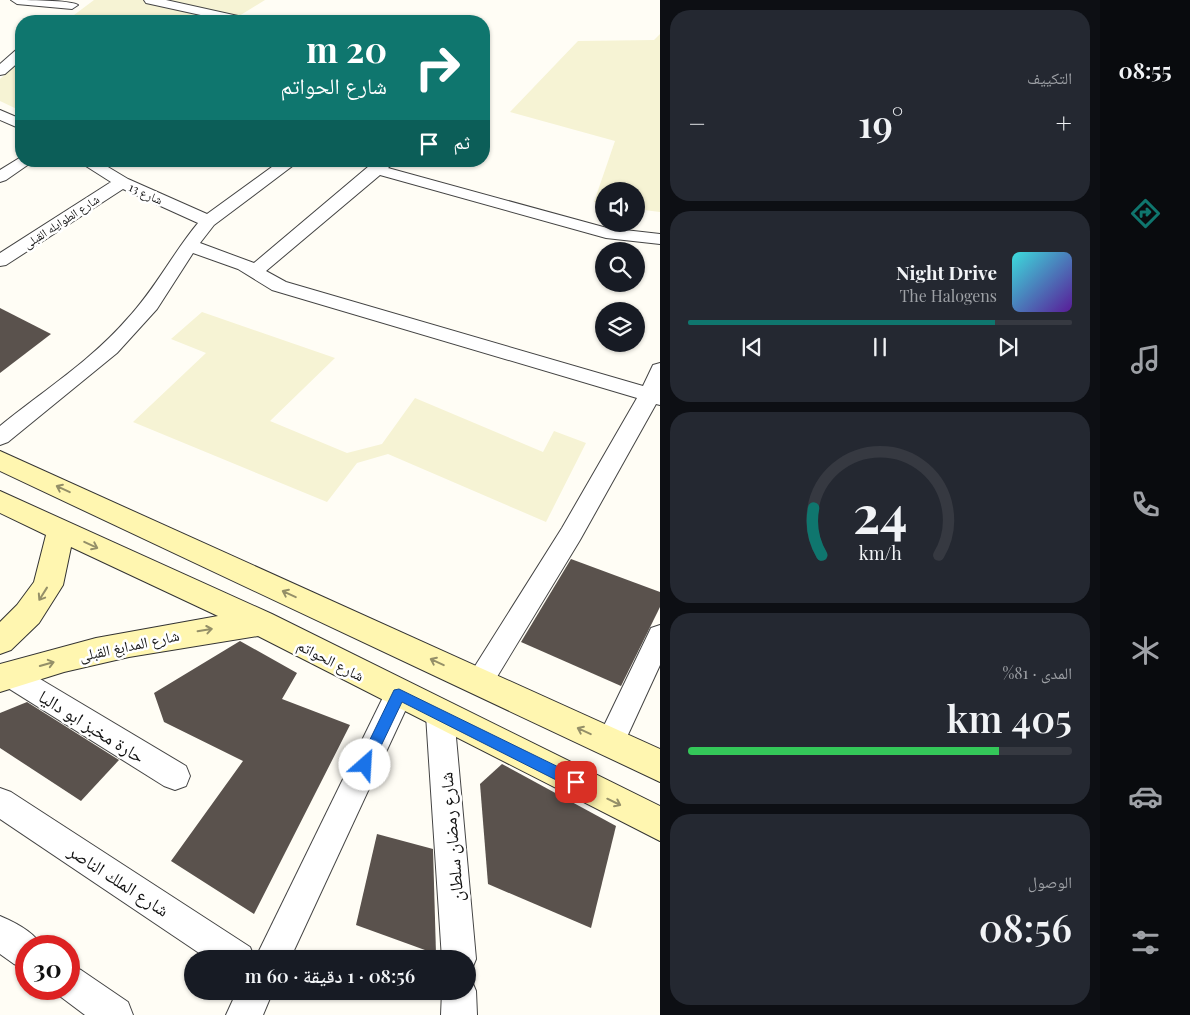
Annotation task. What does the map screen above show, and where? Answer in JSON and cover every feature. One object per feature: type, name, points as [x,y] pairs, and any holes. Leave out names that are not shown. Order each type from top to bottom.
[{"type":"main road","points":[[0,460],[660,766]]},
{"type":"main road","name":"شارع الحواتم","points":[[0,501],[261,623],[440,715],[660,824]]},
{"type":"main road","points":[[0,641],[28,614],[48,585],[61,531]]},
{"type":"main road","name":"شارع المدابغ القبلى","points":[[5,677],[61,660],[137,642],[211,629],[261,623]]},
{"type":"street","points":[[17,0],[76,3]]},
{"type":"street","points":[[150,0],[216,15]]},
{"type":"street","points":[[62,15],[76,3]]},
{"type":"street","points":[[0,54],[15,56]]},
{"type":"street","points":[[0,71],[15,60]]},
{"type":"street","points":[[0,114],[15,122]]},
{"type":"street","points":[[0,177],[15,167]]},
{"type":"street","name":"شارع 13","points":[[96,167],[122,182],[208,221]]},
{"type":"street","points":[[0,438],[110,348],[128,330],[150,305],[189,245],[208,221],[283,167]]},
{"type":"street","points":[[256,271],[379,167]]},
{"type":"street","points":[[388,167],[606,233],[660,239]]},
{"type":"street","name":"شارع الطوايله القبلى","points":[[0,261],[122,182]]},
{"type":"street","points":[[189,245],[244,265],[279,286],[655,397]]},
{"type":"street","points":[[479,682],[655,397],[660,370]]},
{"type":"street","points":[[610,743],[660,636]]},
{"type":"street","name":"حارة مخبز ابو داليا","points":[[5,677],[175,776]]},
{"type":"street","points":[[276,950],[399,694]]},
{"type":"street","name":"شارع رمضان سلطان","points":[[440,715],[458,950]]},
{"type":"street","name":"شارع الملك الناصر","points":[[0,802],[224,950]]},
{"type":"street","points":[[0,933],[15,944]]},
{"type":"street","points":[[80,990],[115,1015]]},
{"type":"street","points":[[244,1015],[252,1000]]},
{"type":"street","points":[[459,1000],[459,1015]]},
{"type":"shaded area","points":[[94,0],[265,0],[241,15],[74,15]]},
{"type":"shaded area","points":[[660,34],[660,212],[645,210],[645,182],[601,182],[615,141],[510,112],[578,41],[654,40]]},
{"type":"shaded area","points":[[15,65],[15,108],[0,101],[0,79]]},
{"type":"shaded area","points":[[202,312],[335,358],[270,421],[347,453],[382,444],[415,398],[543,452],[554,431],[586,443],[546,522],[388,454],[357,463],[327,502],[133,422],[206,353],[171,339]]},
{"type":"building","points":[[0,308],[51,334],[0,373]]},
{"type":"building","points":[[571,559],[660,592],[660,607],[621,686],[521,642]]},
{"type":"building","points":[[240,641],[297,673],[282,699],[350,725],[254,914],[171,861],[243,761],[164,722],[154,693]]},
{"type":"building","points":[[27,702],[119,760],[81,801],[0,748],[0,713]]},
{"type":"building","points":[[502,764],[616,826],[591,928],[488,884],[480,784]]},
{"type":"building","points":[[377,834],[433,849],[436,950],[425,950],[356,925]]},
{"type":"route","points":[[365,765],[399,694],[576,782]]}]
